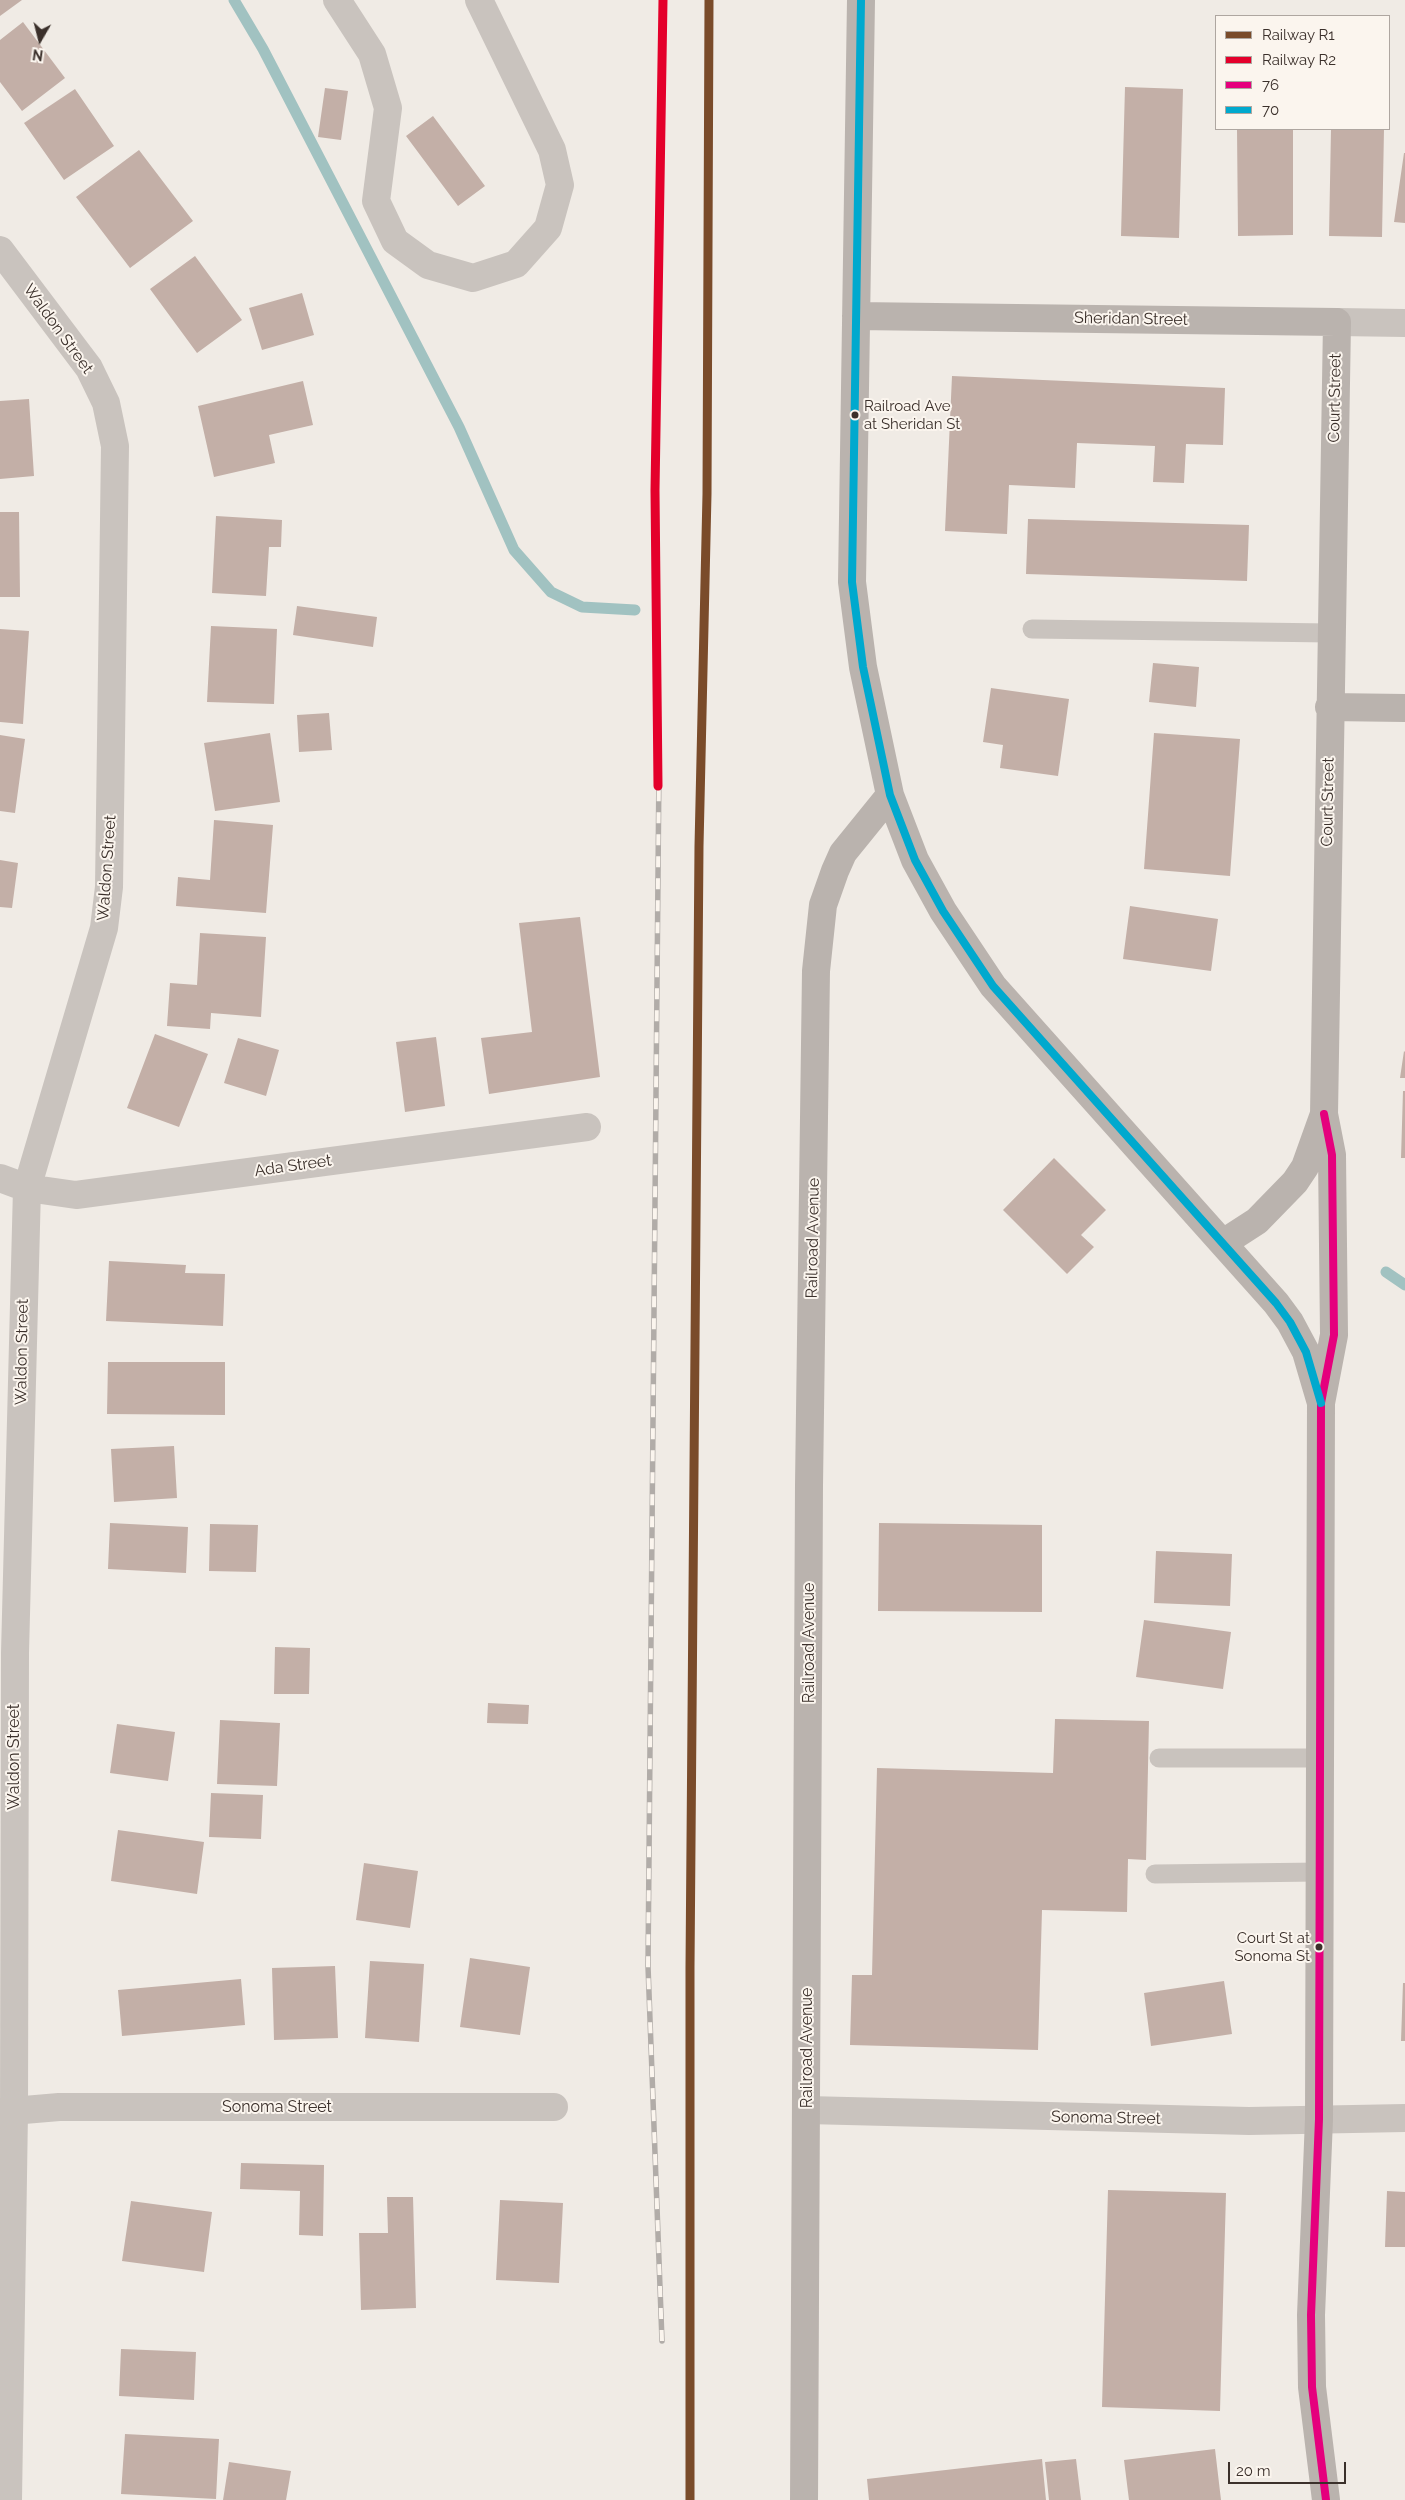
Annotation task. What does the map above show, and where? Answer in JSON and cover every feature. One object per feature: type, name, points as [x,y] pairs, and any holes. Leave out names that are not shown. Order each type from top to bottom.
[{"type":"street","points":[[337,0],[372,54],[388,108],[376,201],[395,241],[428,265],[473,278],[516,264],[548,228],[560,185],[552,150],[479,0]]},
{"type":"street","points":[[861,0],[852,582],[863,667],[890,795],[915,860],[942,911],[993,986],[1223,1243],[1290,1322],[1306,1352],[1321,1402]]},
{"type":"street","name":"Waldon Street","points":[[0,250],[89,368],[106,403],[115,446],[109,887],[104,928],[27,1188],[15,1653],[7,2112],[8,2500]]},
{"type":"street","name":"Sheridan Street","points":[[856,316],[1405,323]]},
{"type":"street","name":"Court Street","points":[[1223,1243],[1257,1221],[1296,1182],[1305,1166],[1324,1114],[1336,322]]},
{"type":"street","points":[[1329,707],[1405,708]]},
{"type":"street","name":"Railroad Avenue","points":[[804,2500],[809,1485],[816,971],[823,905],[835,871],[843,854],[890,795]]},
{"type":"street","points":[[1324,1114],[1332,1155],[1334,1335],[1321,1402],[1319,2119],[1311,2316],[1312,2387],[1326,2500]]},
{"type":"street","name":"Ada Street","points":[[0,1178],[27,1188],[76,1195],[587,1127]]},
{"type":"street","name":"Sonoma Street","points":[[7,2112],[59,2107],[554,2107]]},
{"type":"street","name":"Sonoma Street","points":[[807,2110],[1249,2121],[1405,2118]]},
{"type":"lane","points":[[1032,628],[1330,633]]},
{"type":"lane","points":[[1159,1758],[1320,1758]]},
{"type":"lane","points":[[1155,1874],[1320,1872]]},
{"type":"building","points":[[0,0],[22,0],[0,16]]},
{"type":"building","points":[[23,22],[65,78],[22,111],[0,82],[0,40]]},
{"type":"building","points":[[1125,87],[1183,89],[1179,238],[1121,236]]},
{"type":"building","points":[[325,88],[348,91],[341,140],[318,137]]},
{"type":"building","points":[[75,89],[114,146],[64,180],[24,123]]},
{"type":"building","points":[[433,116],[485,186],[458,206],[406,136]]},
{"type":"building","points":[[1237,130],[1293,130],[1293,235],[1238,236]]},
{"type":"building","points":[[1331,130],[1384,130],[1382,237],[1329,236]]},
{"type":"building","points":[[139,150],[193,221],[130,268],[76,197]]},
{"type":"building","points":[[1405,153],[1405,223],[1394,222]]},
{"type":"building","points":[[195,256],[242,320],[197,353],[150,289]]},
{"type":"building","points":[[302,293],[314,335],[262,350],[249,308]]},
{"type":"building","points":[[952,376],[1225,388],[1223,445],[1186,444],[1184,483],[1153,482],[1155,446],[1077,443],[1075,488],[1009,485],[1007,534],[945,531]]},
{"type":"building","points":[[303,381],[313,425],[269,435],[275,463],[214,477],[198,406]]},
{"type":"building","points":[[29,399],[34,476],[0,479],[0,401]]},
{"type":"building","points":[[0,512],[19,512],[20,597],[0,597]]},
{"type":"building","points":[[216,516],[282,520],[281,547],[269,547],[266,596],[212,593]]},
{"type":"building","points":[[1028,519],[1249,525],[1247,581],[1026,574]]},
{"type":"building","points":[[297,606],[377,617],[373,647],[293,635]]},
{"type":"building","points":[[211,626],[277,629],[274,704],[207,702]]},
{"type":"building","points":[[0,629],[29,631],[23,724],[0,722]]},
{"type":"building","points":[[1153,663],[1199,667],[1196,707],[1149,702]]},
{"type":"building","points":[[991,688],[1069,699],[1058,776],[1000,768],[1003,745],[983,742]]},
{"type":"building","points":[[329,713],[332,750],[299,752],[297,715]]},
{"type":"building","points":[[270,733],[280,802],[215,811],[204,743]]},
{"type":"building","points":[[1154,733],[1240,739],[1230,876],[1144,869]]},
{"type":"building","points":[[0,735],[25,739],[15,813],[0,811]]},
{"type":"building","points":[[214,820],[273,825],[266,913],[176,906],[178,877],[210,880]]},
{"type":"building","points":[[0,860],[18,863],[12,908],[0,907]]},
{"type":"building","points":[[1130,906],[1218,919],[1211,971],[1123,959]]},
{"type":"building","points":[[580,917],[600,1077],[489,1094],[481,1038],[532,1032],[519,923]]},
{"type":"building","points":[[200,933],[266,937],[261,1017],[211,1013],[210,1029],[167,1026],[170,983],[197,985]]},
{"type":"building","points":[[155,1034],[208,1054],[179,1127],[127,1108]]},
{"type":"building","points":[[436,1037],[445,1106],[405,1112],[396,1042]]},
{"type":"building","points":[[238,1038],[279,1050],[266,1096],[224,1083]]},
{"type":"building","points":[[1404,1051],[1405,1078],[1400,1078]]},
{"type":"building","points":[[1403,1091],[1405,1091],[1405,1158],[1401,1158]]},
{"type":"building","points":[[1054,1158],[1106,1210],[1081,1235],[1094,1247],[1067,1274],[1003,1210]]},
{"type":"building","points":[[109,1261],[186,1265],[185,1273],[225,1274],[223,1326],[106,1321]]},
{"type":"building","points":[[108,1362],[225,1362],[225,1415],[107,1414]]},
{"type":"building","points":[[174,1446],[177,1498],[114,1502],[111,1449]]},
{"type":"building","points":[[110,1523],[188,1527],[186,1573],[108,1569]]},
{"type":"building","points":[[879,1523],[1042,1525],[1042,1612],[878,1611]]},
{"type":"building","points":[[210,1524],[258,1525],[256,1572],[209,1571]]},
{"type":"building","points":[[1156,1551],[1232,1554],[1230,1606],[1154,1603]]},
{"type":"building","points":[[1144,1620],[1231,1632],[1223,1689],[1136,1677]]},
{"type":"building","points":[[275,1647],[310,1648],[309,1694],[274,1694]]},
{"type":"building","points":[[488,1703],[529,1705],[528,1724],[487,1723]]},
{"type":"building","points":[[1055,1719],[1149,1721],[1146,1860],[1128,1859],[1127,1912],[1042,1910],[1038,2050],[850,2045],[852,1975],[872,1975],[877,1768],[1053,1773]]},
{"type":"building","points":[[220,1720],[280,1723],[277,1786],[217,1784]]},
{"type":"building","points":[[117,1724],[175,1732],[168,1781],[110,1773]]},
{"type":"building","points":[[211,1793],[263,1795],[261,1839],[209,1837]]},
{"type":"building","points":[[118,1830],[204,1842],[197,1894],[111,1881]]},
{"type":"building","points":[[364,1863],[418,1871],[410,1928],[356,1920]]},
{"type":"building","points":[[470,1958],[530,1967],[520,2035],[460,2027]]},
{"type":"building","points":[[370,1961],[424,1964],[419,2042],[365,2038]]},
{"type":"building","points":[[335,1966],[338,2038],[274,2040],[272,1968]]},
{"type":"building","points":[[241,1979],[245,2025],[122,2036],[118,1990]]},
{"type":"building","points":[[1224,1981],[1232,2034],[1151,2046],[1144,1993]]},
{"type":"building","points":[[1403,1983],[1405,1983],[1405,2041],[1401,2041]]},
{"type":"building","points":[[241,2163],[324,2165],[323,2236],[299,2235],[300,2191],[240,2189]]},
{"type":"building","points":[[1108,2190],[1226,2193],[1220,2411],[1102,2407]]},
{"type":"building","points":[[1387,2191],[1405,2192],[1405,2247],[1385,2247]]},
{"type":"building","points":[[387,2197],[413,2197],[416,2308],[361,2310],[359,2233],[388,2233]]},
{"type":"building","points":[[500,2200],[563,2203],[559,2283],[496,2280]]},
{"type":"building","points":[[131,2201],[212,2212],[204,2272],[122,2261]]},
{"type":"building","points":[[121,2349],[196,2352],[194,2400],[119,2396]]},
{"type":"building","points":[[125,2434],[219,2439],[216,2499],[121,2494]]},
{"type":"building","points":[[1215,2449],[1221,2500],[1129,2500],[1124,2460]]},
{"type":"building","points":[[1042,2459],[1046,2500],[869,2500],[867,2479]]},
{"type":"building","points":[[1076,2459],[1081,2500],[1049,2500],[1045,2462]]},
{"type":"building","points":[[229,2462],[291,2471],[286,2500],[223,2500]]},
{"type":"waterway","points":[[234,0],[263,49],[459,427],[514,550],[551,592],[582,607],[635,610]]},
{"type":"waterway","points":[[1386,1272],[1405,1285]]},
{"type":"railway","points":[[662,2341],[648,1966],[659,767],[655,490],[663,0]]},
{"type":"rail line","name":"R2","points":[[658,786],[655,490],[663,0]]},
{"type":"rail line","name":"R1","points":[[690,2500],[690,1967],[699,846],[707,494],[709,0]]},
{"type":"transit line","name":"70","points":[[861,0],[852,582],[863,667],[890,795],[915,860],[943,911],[993,986],[1276,1303],[1290,1322],[1306,1352],[1321,1403]]},
{"type":"transit line","name":"76","points":[[1324,1114],[1332,1155],[1334,1335],[1321,1403],[1319,2119],[1311,2315],[1312,2387],[1326,2500]]},
{"type":"place","name":"Railroad Ave at Sheridan St","points":[[855,415]]},
{"type":"place","name":"Court St at Sonoma St","points":[[1319,1947]]}]
